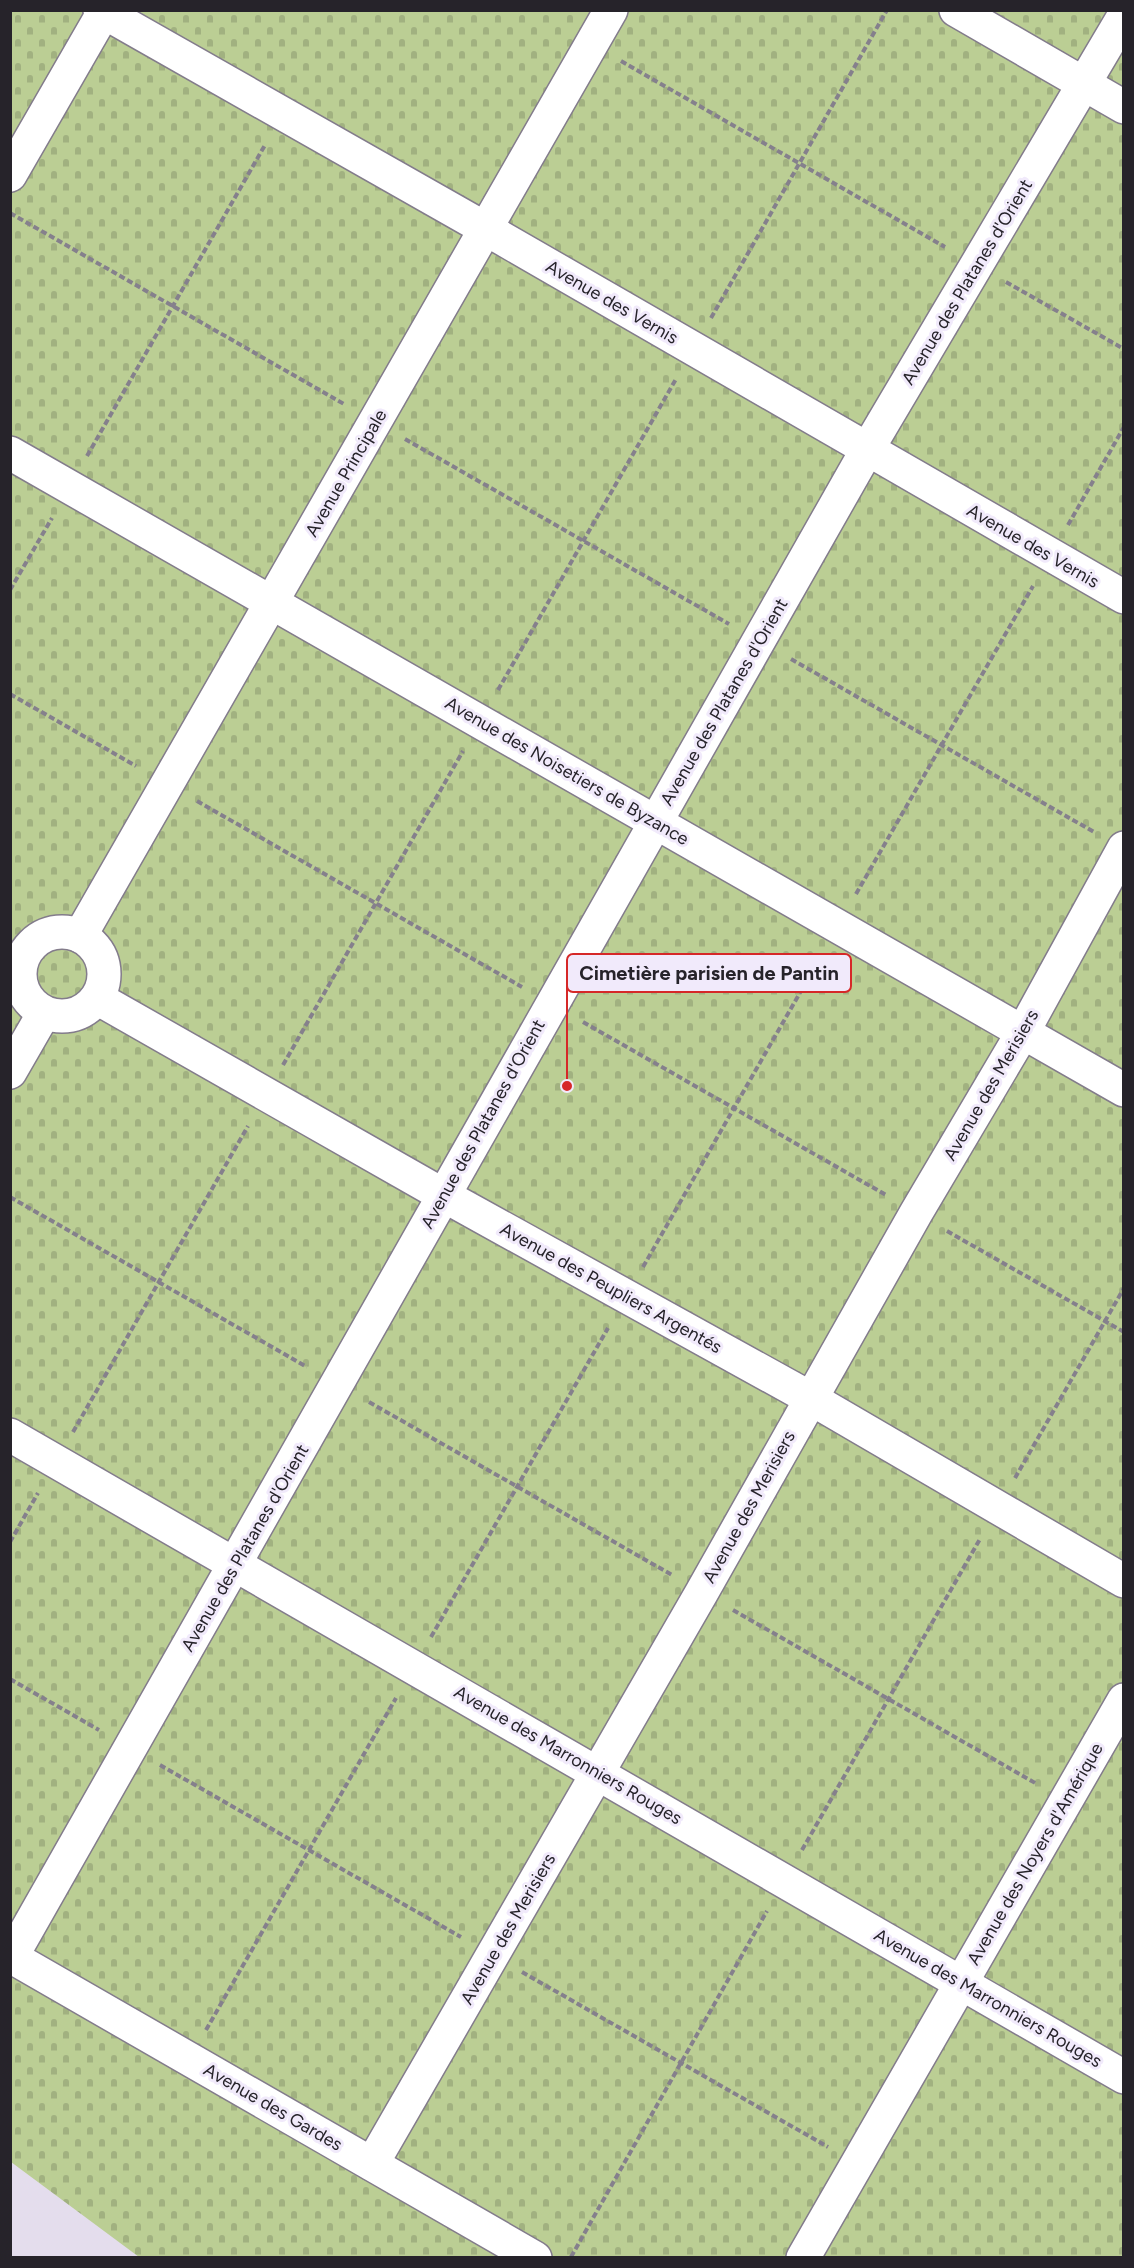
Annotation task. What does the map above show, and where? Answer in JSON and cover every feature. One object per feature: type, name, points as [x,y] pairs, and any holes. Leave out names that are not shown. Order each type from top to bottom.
[{"type":"lane","name":"Avenue Principale","points":[[80,936],[611,10]]},
{"type":"lane","points":[[956,10],[1124,108]]},
{"type":"lane","points":[[10,174],[103,11]]},
{"type":"lane","name":"Avenue des Vernis","points":[[103,11],[1124,597]]},
{"type":"lane","name":"Avenue des Platanes d'Orient","points":[[11,1956],[236,1564],[867,450],[1124,16]]},
{"type":"lane","name":"Avenue des Noisetiers de Byzance","points":[[10,453],[1124,1090]]},
{"type":"lane","name":"Avenue des Merisiers","points":[[372,2164],[702,1592],[810,1398],[1023,1032],[1123,848]]},
{"type":"lane","points":[[60,932],[80,936],[95,947],[103,963],[104,981],[97,998],[78,1014],[61,1016],[44,1013],[27,998],[21,984],[18,950],[49,934],[60,932]]},
{"type":"lane","name":"Avenue des Peupliers Argentés","points":[[97,998],[443,1195],[810,1398],[999,1506],[1124,1581]]},
{"type":"lane","points":[[10,1072],[44,1013]]},
{"type":"lane","name":"Avenue des Marronniers Rouges","points":[[10,1435],[1124,2077]]},
{"type":"lane","name":"Avenue des Noyers d'Amérique","points":[[803,2258],[1124,1700]]},
{"type":"lane","name":"Avenue des Gardes","points":[[11,1956],[535,2258]]},
{"type":"path","points":[[10,1542],[887,10]]},
{"type":"path","points":[[592,45],[1124,349]]},
{"type":"path","points":[[10,590],[283,114]]},
{"type":"path","points":[[10,213],[1123,848]]},
{"type":"path","points":[[189,2059],[1124,427]]},
{"type":"path","points":[[10,1197],[1066,1800]]},
{"type":"path","points":[[570,2258],[1124,1288]]},
{"type":"path","points":[[10,1679],[857,2164]]},
{"type":"green space","points":[[11,11],[1123,11],[1123,2257],[139,2257],[11,2162]]},
{"type":"place","name":"Cimetière parisien de Pantin","points":[[567,1086]]}]
